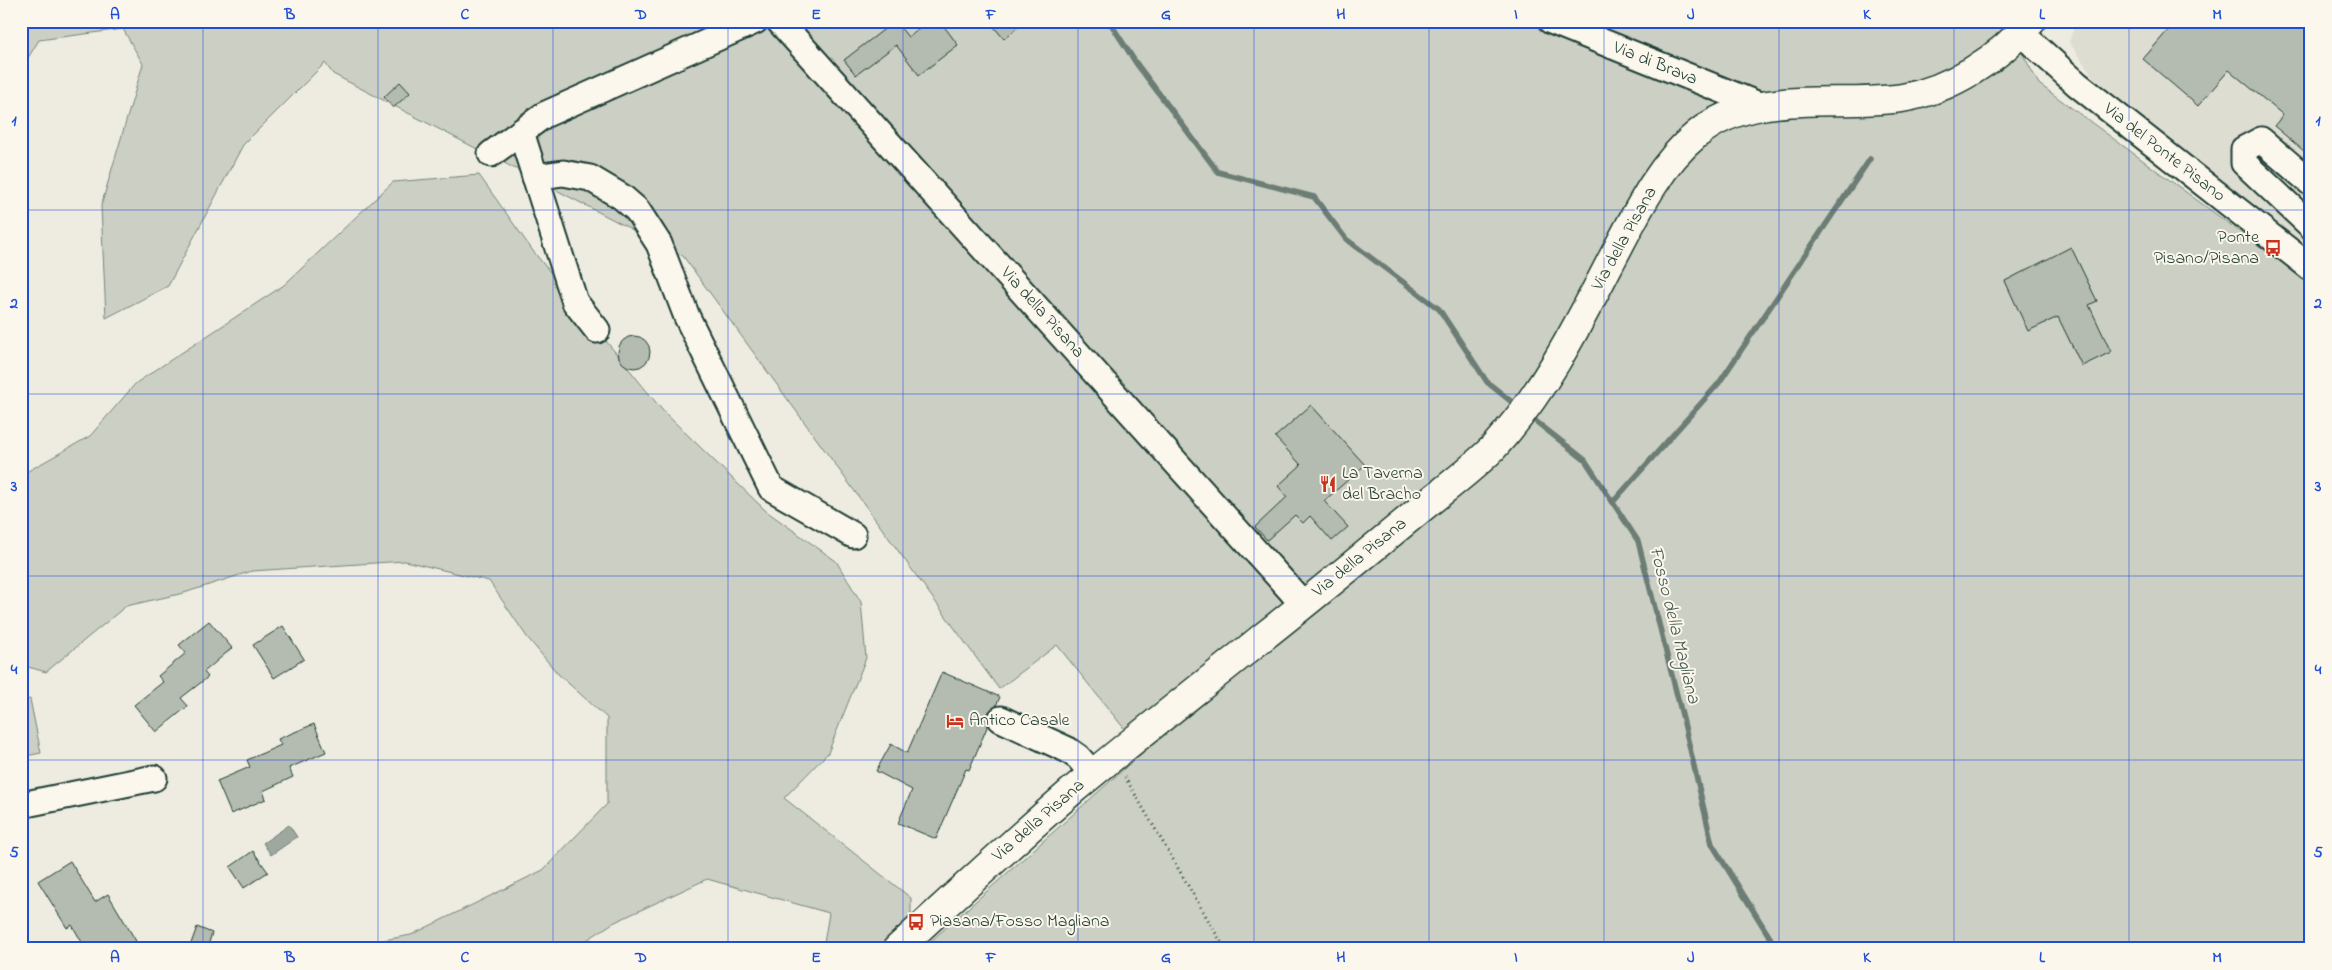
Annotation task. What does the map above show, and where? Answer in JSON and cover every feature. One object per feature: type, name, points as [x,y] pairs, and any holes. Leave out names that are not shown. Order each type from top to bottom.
[{"type":"main road","name":"Via della Pisana","points":[[897,949],[1092,774],[1304,605],[1475,464],[1502,437],[1541,386],[1571,338],[1641,207],[1672,161],[1690,140],[1708,126],[1759,105],[1900,98],[1939,87],[1975,68],[2006,46],[2026,27]]},
{"type":"street","points":[[491,154],[544,115],[755,21]]},
{"type":"street","name":"Via della Pisana","points":[[779,21],[1304,605]]},
{"type":"street","name":"Via di Brava","points":[[1551,21],[1759,105]]},
{"type":"street","name":"Via del Ponte Pisano","points":[[2026,27],[2085,90],[2311,268]]},
{"type":"street","points":[[521,132],[574,302],[598,330]]},
{"type":"street","points":[[2311,183],[2261,140],[2244,149],[2244,163],[2311,226]]},
{"type":"street","points":[[535,177],[563,173],[590,178],[622,197],[637,210],[659,244],[687,317],[771,488],[853,534]]},
{"type":"street","points":[[1001,719],[1068,750],[1078,757],[1092,774]]},
{"type":"street","points":[[21,806],[154,778]]},
{"type":"path","points":[[1116,756],[1127,781],[1224,949]]},
{"type":"shaded area","points":[[21,21],[2005,21],[2039,84],[2311,284],[2311,949],[922,949],[1143,752],[1057,645],[999,689],[683,256],[333,74],[325,63],[243,145],[168,286],[106,318],[101,206],[143,64],[123,29],[39,40],[21,69]]},
{"type":"shaded area","points":[[2076,21],[2311,21],[2311,251],[2093,77],[2069,42]]},
{"type":"shaded area","points":[[479,175],[533,251],[663,411],[766,511],[836,561],[861,602],[866,658],[828,753],[784,798],[911,898],[911,919],[880,949],[823,949],[829,913],[707,879],[613,923],[573,949],[335,949],[411,935],[543,870],[607,804],[607,718],[558,674],[527,637],[489,581],[405,561],[252,571],[184,593],[126,606],[46,672],[21,665],[21,475],[90,436],[136,383],[284,285],[393,182]]},
{"type":"shaded area","points":[[30,699],[41,753],[21,757],[21,701]]},
{"type":"shaded area","points":[[289,825],[297,837],[271,855],[263,843]]},
{"type":"building","points":[[895,21],[908,37],[928,21],[940,21],[958,45],[919,75],[896,45],[856,75],[844,60]]},
{"type":"building","points":[[989,21],[1025,21],[1004,39]]},
{"type":"building","points":[[2176,21],[2311,21],[2311,157],[2274,126],[2283,115],[2229,70],[2198,106],[2143,59]]},
{"type":"building","points":[[400,82],[410,93],[393,108],[384,97]]},
{"type":"building","points":[[2071,247],[2097,301],[2089,305],[2111,352],[2082,366],[2058,317],[2028,331],[2005,281]]},
{"type":"building","points":[[634,336],[646,340],[650,352],[646,364],[634,368],[622,364],[618,352],[622,340]]},
{"type":"building","points":[[1311,405],[1365,465],[1324,501],[1348,527],[1332,541],[1310,516],[1303,523],[1295,515],[1267,540],[1255,527],[1287,497],[1278,486],[1301,465],[1275,437]]},
{"type":"building","points":[[209,621],[232,648],[204,672],[208,677],[181,698],[188,706],[156,732],[134,705],[163,682],[158,676],[186,653],[179,645]]},
{"type":"building","points":[[283,626],[304,659],[274,678],[253,645]]},
{"type":"building","points":[[942,672],[1000,697],[996,706],[988,713],[988,725],[969,770],[966,769],[936,839],[898,823],[912,790],[876,771],[891,744],[907,753]]},
{"type":"building","points":[[314,724],[326,752],[289,768],[293,777],[263,791],[266,799],[231,814],[217,781],[250,767],[247,760],[281,745],[278,739]]},
{"type":"building","points":[[253,851],[268,872],[244,888],[230,867]]},
{"type":"building","points":[[70,861],[95,902],[108,894],[136,941],[122,949],[86,949],[72,925],[67,928],[38,881]]},
{"type":"building","points":[[197,927],[212,933],[207,949],[189,949]]},
{"type":"waterway","name":"Fosso della Magliana","points":[[1109,21],[1136,63],[1218,172],[1314,197],[1346,239],[1439,309],[1487,382],[1518,407]]},
{"type":"waterway","points":[[1613,502],[1719,383],[1870,159]]},
{"type":"waterway","name":"Fosso della Magliana","points":[[1529,416],[1585,460],[1638,541],[1684,723],[1712,844],[1777,949]]},
{"type":"place","name":"Ponte Pisano/Pisana","points":[[2273,248]]},
{"type":"place","name":"La Taverna del Bracho","points":[[1328,484]]},
{"type":"place","name":"Antico Casale","points":[[955,721]]},
{"type":"place","name":"Piasana/Fosso Magliana","points":[[916,922]]}]
